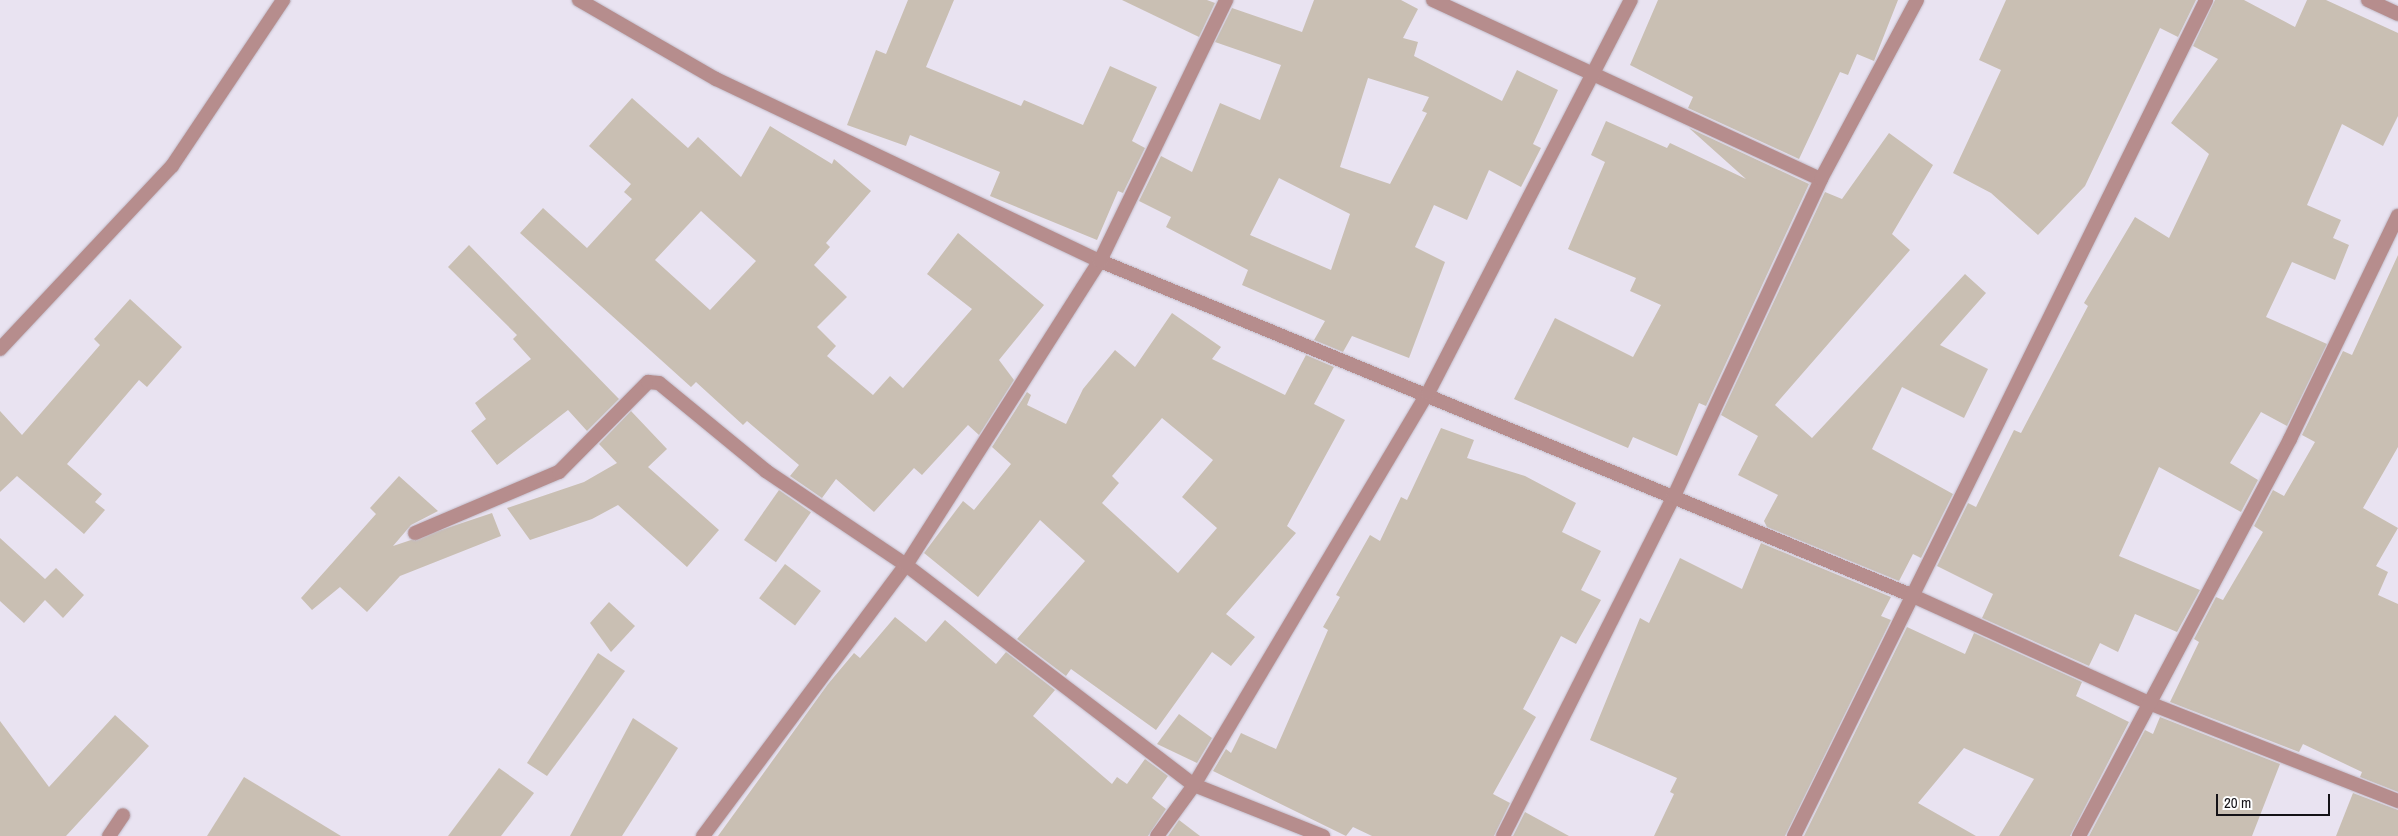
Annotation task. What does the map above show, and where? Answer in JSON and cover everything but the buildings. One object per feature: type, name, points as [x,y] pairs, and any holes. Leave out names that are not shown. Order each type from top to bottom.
[{"type":"street","points":[[0,349],[172,166],[283,0]]},
{"type":"street","points":[[579,0],[716,79],[1100,261],[1428,393],[1913,596],[2149,703],[2398,801]]},
{"type":"street","points":[[703,836],[906,565],[1100,261],[1226,0]]},
{"type":"street","points":[[1433,0],[1593,70],[1821,179]]},
{"type":"street","points":[[1157,836],[1194,785],[1428,393],[1593,70],[1631,0]]},
{"type":"street","points":[[1503,836],[1674,496],[1821,179],[1916,0]]},
{"type":"street","points":[[1794,836],[2206,0]]},
{"type":"street","points":[[2368,0],[2398,14]]},
{"type":"street","points":[[2079,836],[2290,439],[2398,216]]},
{"type":"street","points":[[415,533],[559,472],[648,382],[659,383],[680,396],[766,471],[906,565],[1194,785],[1323,836]]},
{"type":"street","points":[[109,836],[123,815]]}]
